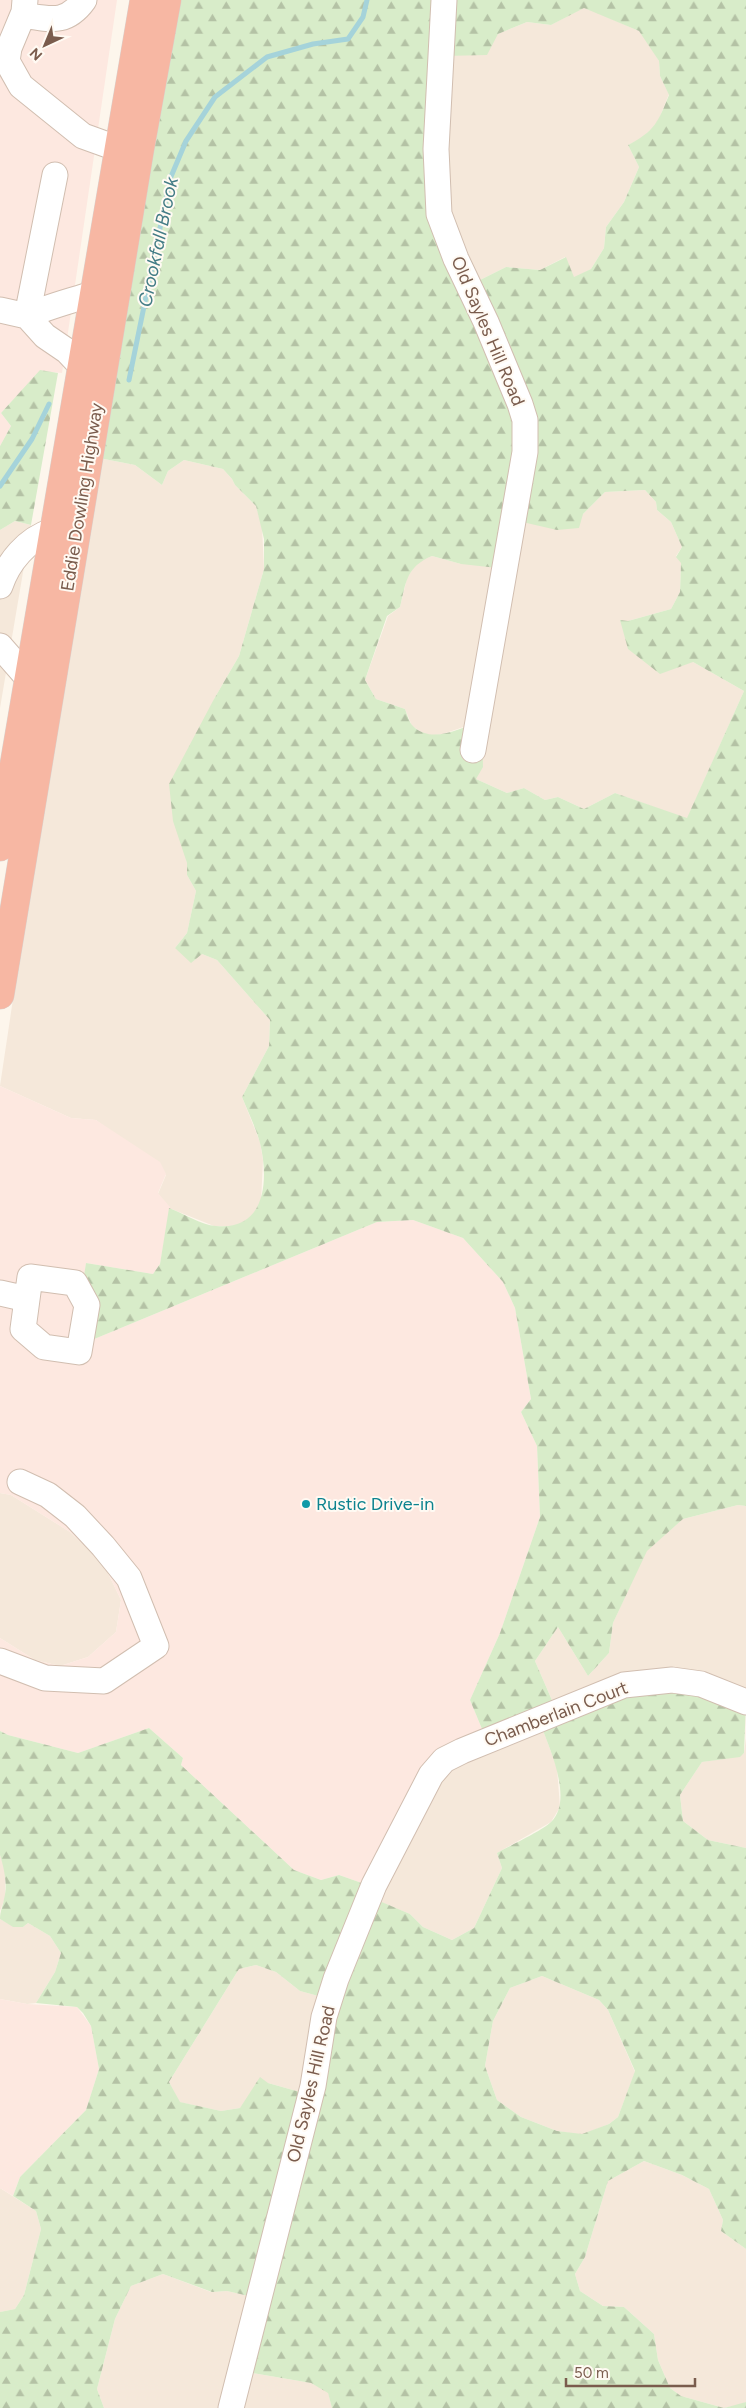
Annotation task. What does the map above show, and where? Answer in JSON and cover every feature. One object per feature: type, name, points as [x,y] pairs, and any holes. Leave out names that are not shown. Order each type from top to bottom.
[{"type":"highway","name":"Eddie Dowling Highway","points":[[0,847],[52,531],[82,367],[144,0]]},
{"type":"highway","name":"Eddie Dowling Highway","points":[[0,994],[128,217],[167,0]]},
{"type":"highway","points":[[1,786],[19,732]]},
{"type":"street","points":[[84,0],[68,16],[52,20],[24,7],[8,48],[7,61],[21,86],[83,136],[119,148]]},
{"type":"street","name":"Old Sayles Hill Road","points":[[444,0],[436,149],[439,214],[456,258],[509,376],[525,420],[526,436],[525,452],[473,750]]},
{"type":"street","points":[[27,316],[55,175]]},
{"type":"street","points":[[27,316],[50,305],[66,303],[94,293]]},
{"type":"street","points":[[0,310],[27,316],[45,336],[67,351],[82,367]]},
{"type":"street","points":[[0,586],[13,559],[34,541],[52,531]]},
{"type":"street","points":[[0,646],[28,678]]},
{"type":"street","points":[[0,1293],[27,1299]]},
{"type":"street","points":[[0,1661],[45,1678],[104,1682],[156,1646],[129,1578],[103,1546],[75,1516],[55,1500],[20,1482]]},
{"type":"street","name":"Chamberlain Court","points":[[431,1775],[444,1760],[462,1751],[624,1685],[672,1680],[701,1684],[746,1702]]},
{"type":"street","name":"Old Sayles Hill Road","points":[[231,2408],[313,2086],[324,2018],[336,1979],[374,1885],[431,1775]]},
{"type":"shaded area","points":[[0,0],[117,0],[62,373],[40,371],[1,413],[11,426],[0,446]]},
{"type":"shaded area","points":[[584,7],[639,31],[647,40],[659,61],[660,76],[669,94],[657,124],[641,139],[628,145],[639,167],[624,202],[606,227],[604,248],[591,269],[574,278],[565,257],[540,270],[506,267],[470,285],[435,177],[440,58],[527,22],[551,25]]},
{"type":"shaded area","points":[[94,457],[135,465],[162,485],[168,471],[184,460],[223,469],[235,485],[256,506],[262,527],[264,569],[239,656],[214,699],[184,850],[187,875],[196,891],[187,933],[175,948],[202,954],[217,960],[270,1020],[269,1046],[242,1097],[260,1142],[263,1160],[261,1202],[251,1217],[240,1224],[231,1226],[214,1226],[169,1208],[158,1194],[166,1175],[96,1120],[71,1118],[0,1086]]},
{"type":"shaded area","points":[[645,490],[656,502],[657,510],[671,522],[682,547],[676,556],[681,562],[680,592],[671,609],[628,621],[693,662],[744,691],[687,819],[615,793],[584,809],[558,797],[545,800],[524,788],[507,793],[476,779],[481,721],[443,734],[428,736],[412,726],[405,709],[376,699],[365,680],[388,616],[400,607],[407,578],[417,562],[432,556],[461,564],[518,521],[583,514],[605,492]]},
{"type":"shaded area","points":[[15,521],[31,525],[0,708],[0,530]]},
{"type":"shaded area","points":[[0,1086],[71,1118],[96,1120],[160,1162],[166,1174],[158,1193],[170,1207],[160,1264],[153,1274],[86,1263],[75,1347],[377,1222],[413,1220],[463,1238],[503,1282],[515,1308],[531,1399],[521,1412],[537,1446],[540,1517],[500,1633],[470,1700],[487,1741],[449,1763],[376,1888],[339,1875],[321,1880],[294,1870],[181,1765],[183,1758],[149,1728],[78,1753],[8,1735],[0,1731],[0,1638],[35,1660],[60,1666],[88,1657],[116,1632],[121,1600],[103,1563],[70,1532],[11,1495],[0,1493]]},
{"type":"shaded area","points":[[0,1493],[11,1495],[70,1532],[103,1563],[121,1600],[116,1632],[88,1657],[60,1666],[35,1660],[0,1638]]},
{"type":"shaded area","points":[[738,1505],[746,1506],[746,1702],[557,1712],[535,1661],[558,1627],[588,1676],[609,1653],[613,1623],[646,1551],[683,1519]]},
{"type":"shaded area","points":[[540,1722],[557,1768],[560,1807],[551,1822],[497,1853],[502,1868],[474,1928],[452,1940],[423,1927],[410,1914],[376,1900],[428,1781]]},
{"type":"shaded area","points":[[746,1738],[746,1848],[708,1840],[683,1821],[680,1795],[702,1762],[740,1756],[744,1753]]},
{"type":"shaded area","points":[[0,1855],[5,1869],[5,1898],[0,1911]]},
{"type":"shaded area","points":[[0,1919],[14,1927],[23,1927],[28,1923],[50,1936],[61,1953],[55,1972],[36,2003],[27,2004],[0,1999]]},
{"type":"shaded area","points":[[256,1965],[276,1972],[300,1991],[333,2000],[307,2094],[268,2083],[240,2108],[221,2111],[179,2102],[169,2082],[239,1969]]},
{"type":"shaded area","points":[[542,1976],[599,2000],[608,2010],[635,2072],[618,2117],[609,2124],[582,2135],[557,2131],[521,2117],[497,2100],[485,2066],[493,2021],[510,1988]]},
{"type":"shaded area","points":[[0,1999],[27,2004],[77,2007],[91,2026],[99,2069],[86,2110],[20,2177],[13,2196],[0,2188]]},
{"type":"shaded area","points":[[644,2161],[682,2175],[709,2189],[723,2220],[721,2231],[746,2249],[746,2402],[742,2404],[724,2408],[681,2396],[670,2388],[658,2360],[654,2334],[624,2307],[603,2306],[580,2291],[575,2274],[585,2257],[608,2181]]},
{"type":"shaded area","points":[[0,2188],[36,2211],[41,2229],[24,2295],[15,2309],[0,2312]]},
{"type":"shaded area","points":[[163,2274],[211,2292],[227,2291],[257,2298],[246,2372],[311,2383],[328,2392],[332,2408],[104,2408],[97,2389],[115,2319],[131,2286]]},
{"type":"green space","points":[[174,0],[746,0],[746,1506],[738,1505],[683,1519],[647,1551],[613,1623],[609,1653],[588,1676],[558,1627],[535,1661],[557,1712],[631,1685],[746,1702],[744,1753],[740,1757],[702,1762],[680,1795],[683,1821],[708,1840],[746,1848],[746,2249],[721,2231],[723,2220],[709,2189],[682,2175],[644,2161],[608,2181],[585,2257],[575,2274],[580,2291],[603,2306],[624,2307],[654,2334],[658,2360],[670,2388],[681,2396],[724,2408],[332,2408],[328,2393],[311,2383],[246,2372],[257,2298],[227,2291],[212,2292],[163,2274],[131,2286],[115,2319],[97,2389],[104,2408],[0,2408],[0,2312],[15,2309],[24,2295],[41,2229],[36,2211],[13,2196],[20,2177],[86,2110],[99,2069],[91,2026],[83,2013],[77,2007],[36,2003],[55,1972],[61,1953],[50,1936],[28,1923],[23,1927],[13,1927],[0,1919],[6,1882],[0,1855],[0,1731],[8,1735],[78,1753],[149,1728],[183,1758],[181,1765],[294,1870],[321,1880],[339,1875],[376,1888],[377,1900],[410,1914],[423,1927],[452,1940],[474,1928],[502,1868],[497,1853],[547,1826],[558,1812],[560,1801],[558,1773],[540,1723],[487,1741],[470,1700],[500,1633],[540,1517],[537,1446],[521,1412],[531,1399],[515,1308],[503,1282],[463,1238],[413,1220],[377,1222],[75,1347],[73,1345],[86,1263],[153,1274],[160,1264],[169,1208],[198,1221],[216,1226],[233,1225],[245,1220],[254,1212],[260,1200],[263,1187],[263,1157],[258,1137],[242,1097],[269,1046],[270,1020],[217,960],[202,954],[191,963],[175,948],[187,933],[196,891],[187,875],[187,863],[173,821],[169,784],[239,656],[264,569],[264,539],[256,506],[235,485],[223,469],[184,460],[168,471],[162,485],[135,465],[94,457]],"holes":[[[584,8],[639,31],[659,61],[660,76],[669,95],[662,112],[650,130],[628,145],[639,167],[624,202],[606,227],[604,248],[591,269],[574,277],[566,257],[540,270],[506,267],[470,285],[465,280],[433,135],[444,56],[487,55],[498,34],[527,22],[551,25]],[[645,490],[656,502],[657,510],[671,522],[682,547],[676,557],[681,563],[680,592],[671,609],[628,621],[620,620],[628,649],[660,674],[693,662],[744,691],[687,818],[615,793],[584,809],[558,797],[545,800],[524,788],[507,793],[476,779],[483,767],[482,721],[447,733],[430,734],[421,732],[409,721],[405,709],[376,699],[365,680],[387,616],[400,607],[408,576],[423,560],[432,556],[461,564],[507,569],[518,521],[557,530],[579,528],[583,514],[605,492]],[[256,1965],[276,1972],[300,1991],[333,2000],[307,2094],[268,2083],[260,2077],[240,2108],[221,2111],[180,2102],[169,2082],[239,1969]],[[542,1976],[599,2000],[608,2010],[635,2071],[618,2117],[609,2124],[582,2134],[557,2131],[521,2117],[497,2100],[485,2066],[493,2021],[510,1988]]]},
{"type":"green space","points":[[40,370],[58,373],[31,525],[15,521],[0,530],[0,446],[11,426],[1,413]]},
{"type":"green space","points":[[746,2402],[746,2408],[724,2408]]},
{"type":"waterway","name":"Crookfall Brook","points":[[129,380],[170,179],[186,141],[215,97],[267,57],[313,44],[348,39],[363,17],[367,0]]},
{"type":"waterway","name":"Crookfall Brook","points":[[0,486],[32,439],[49,404]]},
{"type":"place","name":"Rustic Drive-in","points":[[306,1504]]}]
